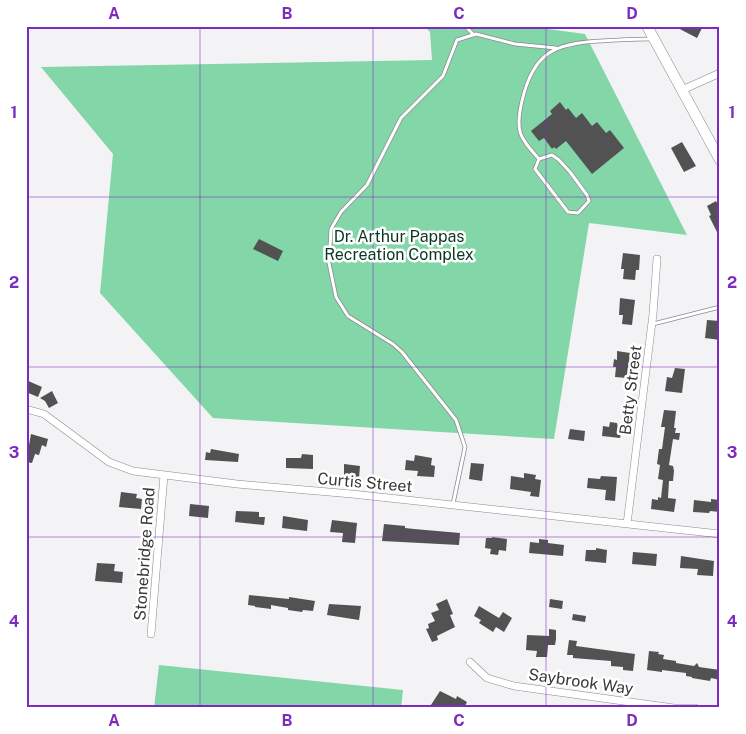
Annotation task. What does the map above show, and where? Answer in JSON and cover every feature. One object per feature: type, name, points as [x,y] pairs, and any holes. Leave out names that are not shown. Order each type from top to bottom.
[{"type":"street","points":[[647,26],[682,90],[717,146],[720,160]]},
{"type":"street","points":[[682,90],[720,73]]},
{"type":"street","name":"Betty Street","points":[[627,524],[657,259]]},
{"type":"street","name":"Curtis Street","points":[[26,409],[44,414],[101,456],[118,466],[132,471],[237,484],[720,534]]},
{"type":"street","name":"Stonebridge Road","points":[[151,634],[164,475]]},
{"type":"street","name":"Saybrook Way","points":[[470,662],[487,678],[514,686],[674,708],[695,708]]},
{"type":"lane","points":[[466,26],[474,35]]},
{"type":"lane","points":[[453,505],[465,447],[456,420],[402,352],[393,344],[348,316],[336,297],[329,263],[331,229],[341,212],[367,185],[401,118],[443,76],[457,40],[474,35],[515,44],[556,48]]},
{"type":"lane","points":[[539,159],[523,142],[519,130],[520,111],[526,84],[533,69],[544,57],[556,48],[577,42],[653,38]]},
{"type":"lane","points":[[552,155],[559,160],[587,195],[588,204],[578,213],[572,214],[568,212],[536,169],[539,159],[552,155]]},
{"type":"lane","points":[[651,324],[720,307]]},
{"type":"green space","name":"Dr. Arthur Pappas Recreation Complex","points":[[424,26],[525,26],[585,34],[687,235],[589,223],[554,439],[213,418],[100,293],[113,154],[41,67],[432,60],[430,32]]},
{"type":"green space","points":[[159,665],[403,690],[401,708],[154,708]]},
{"type":"building","points":[[674,26],[703,26],[697,38]]},
{"type":"building","points":[[560,102],[576,118],[582,113],[592,126],[597,122],[606,133],[610,130],[624,148],[592,174],[566,141],[556,149],[554,147],[552,149],[544,138],[539,141],[531,131],[552,114],[550,111]]},
{"type":"building","points":[[682,142],[696,166],[684,172],[671,148]]},
{"type":"building","points":[[716,201],[720,209],[720,238],[709,216],[711,215],[707,206]]},
{"type":"building","points":[[259,239],[283,251],[278,261],[253,249]]},
{"type":"building","points":[[623,253],[640,255],[639,270],[636,270],[635,280],[623,279],[624,269],[621,269]]},
{"type":"building","points":[[620,298],[635,300],[632,325],[622,324],[623,315],[619,315]]},
{"type":"building","points":[[707,320],[720,321],[720,340],[705,338]]},
{"type":"building","points":[[617,351],[630,353],[627,378],[615,377],[616,367],[613,367],[614,359],[617,360]]},
{"type":"building","points":[[675,368],[685,369],[682,393],[665,391],[667,377],[672,378]]},
{"type":"building","points":[[26,380],[42,387],[38,397],[26,392]]},
{"type":"building","points":[[52,391],[58,403],[49,408],[45,401],[40,398]]},
{"type":"building","points":[[664,410],[676,411],[674,428],[676,428],[675,433],[680,433],[679,440],[673,439],[669,465],[673,466],[674,471],[673,481],[669,481],[668,498],[676,499],[674,512],[651,509],[652,499],[658,500],[658,497],[661,498],[663,480],[658,479],[660,465],[657,464],[659,449],[662,449],[665,427],[661,427]]},
{"type":"building","points":[[610,422],[617,423],[618,428],[622,428],[620,438],[602,436],[603,426],[609,427]]},
{"type":"building","points":[[570,429],[585,431],[584,441],[568,439]]},
{"type":"building","points":[[31,434],[48,439],[46,447],[42,445],[39,455],[35,454],[32,463],[26,462]]},
{"type":"building","points":[[211,449],[239,454],[238,462],[205,460],[206,452],[210,453]]},
{"type":"building","points":[[302,454],[313,455],[313,469],[286,468],[286,458],[301,458]]},
{"type":"building","points":[[415,455],[432,458],[431,465],[435,466],[434,477],[417,476],[418,471],[405,470],[406,460],[414,461]]},
{"type":"building","points":[[471,463],[484,464],[482,481],[469,479]]},
{"type":"building","points":[[344,464],[360,466],[359,478],[344,476]]},
{"type":"building","points":[[524,473],[536,475],[535,479],[541,480],[539,497],[530,496],[531,492],[510,489],[511,476],[524,478]]},
{"type":"building","points":[[601,476],[617,477],[615,501],[605,500],[606,490],[587,488],[588,478],[600,479]]},
{"type":"building","points":[[121,492],[137,494],[136,498],[142,499],[141,509],[119,507]]},
{"type":"building","points":[[711,499],[720,500],[720,512],[693,512],[694,500],[711,502]]},
{"type":"building","points":[[190,504],[209,506],[208,518],[189,516]]},
{"type":"building","points":[[236,511],[259,512],[259,517],[265,517],[264,525],[235,522]]},
{"type":"building","points":[[283,516],[308,520],[307,531],[282,528]]},
{"type":"building","points":[[332,520],[357,523],[355,543],[342,542],[343,533],[330,532]]},
{"type":"building","points":[[384,524],[405,526],[405,528],[460,533],[459,545],[382,541]]},
{"type":"building","points":[[486,538],[507,539],[506,551],[499,550],[498,555],[490,554],[491,549],[485,548]]},
{"type":"building","points":[[539,539],[548,540],[548,543],[564,545],[563,556],[529,553],[530,542],[539,543]]},
{"type":"building","points":[[596,548],[607,550],[606,563],[585,561],[586,550],[596,550]]},
{"type":"building","points":[[633,552],[657,554],[656,566],[632,564]]},
{"type":"building","points":[[681,556],[714,561],[713,576],[697,575],[698,569],[680,568]]},
{"type":"building","points":[[97,563],[115,564],[114,571],[123,572],[122,583],[95,581]]},
{"type":"building","points":[[249,595],[289,599],[289,597],[315,601],[313,611],[303,610],[302,612],[271,605],[271,609],[248,605]]},
{"type":"building","points":[[447,599],[453,614],[450,615],[455,627],[437,636],[438,640],[432,642],[426,629],[429,628],[428,624],[435,621],[431,613],[439,610],[436,604]]},
{"type":"building","points":[[550,599],[563,601],[562,609],[549,607]]},
{"type":"building","points":[[329,604],[361,606],[359,620],[327,615]]},
{"type":"building","points":[[479,606],[499,618],[503,612],[512,618],[504,632],[496,627],[493,632],[479,623],[481,620],[474,616]]},
{"type":"building","points":[[573,614],[586,616],[585,622],[572,620]]},
{"type":"building","points":[[549,629],[556,630],[556,639],[555,645],[548,645],[547,657],[536,657],[537,651],[526,650],[527,635],[549,636]]},
{"type":"building","points":[[569,640],[577,641],[576,646],[635,654],[633,671],[623,670],[623,667],[611,666],[611,661],[573,658],[573,655],[567,655]]},
{"type":"building","points":[[649,651],[659,652],[658,654],[664,655],[663,659],[676,661],[676,663],[694,666],[697,663],[699,667],[720,670],[720,680],[711,678],[710,681],[686,676],[686,673],[647,670]]},
{"type":"building","points":[[440,691],[456,699],[457,696],[467,702],[464,708],[429,708]]}]
